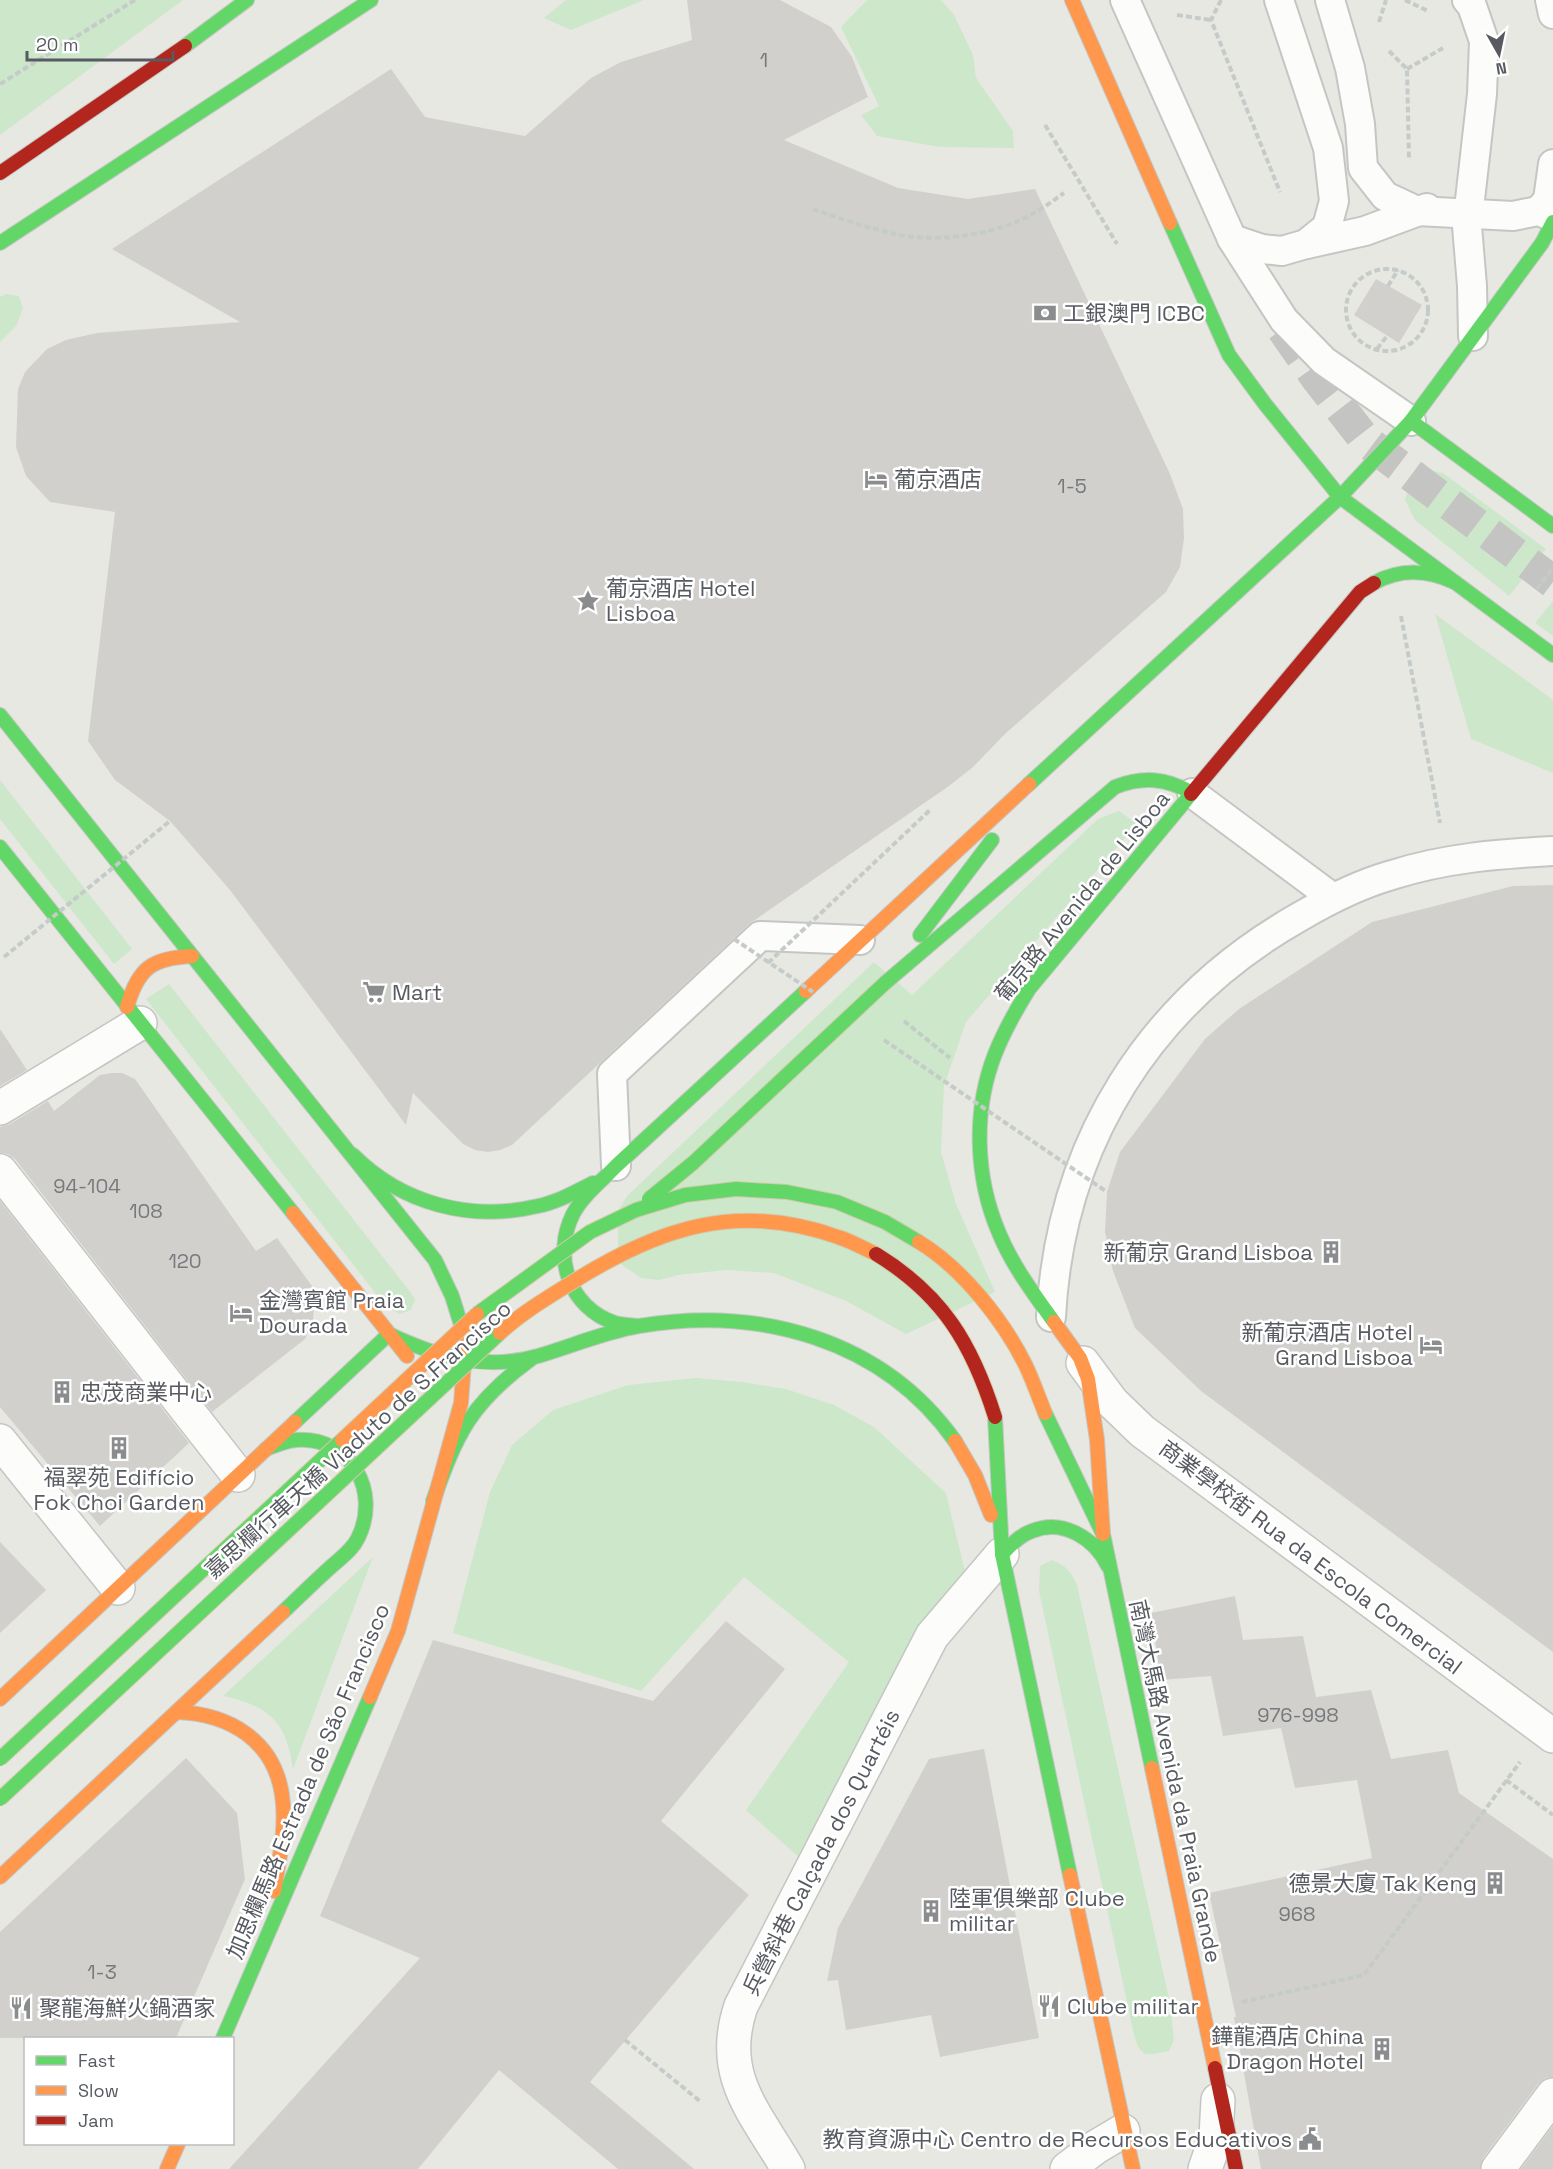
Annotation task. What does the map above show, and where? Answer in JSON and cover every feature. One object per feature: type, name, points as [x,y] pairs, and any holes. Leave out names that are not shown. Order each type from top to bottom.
[{"type":"main road","points":[[0,173],[159,66],[247,0]]},
{"type":"main road","points":[[0,243],[371,0]]},
{"type":"main road","points":[[1072,0],[1229,355],[1265,404],[1340,496],[1553,655]]},
{"type":"main road","points":[[638,1326],[616,1323],[596,1315],[579,1300],[567,1280],[562,1257],[564,1233],[574,1212],[613,1169],[1340,496],[1411,421],[1473,336],[1550,201]]},
{"type":"main road","points":[[1411,421],[1553,526]]},
{"type":"main road","name":"葡京路 Avenida de Lisboa","points":[[1103,1534],[1098,1440],[1090,1388],[1083,1364],[1006,1250],[997,1231],[985,1190],[979,1148],[979,1127],[990,1064],[1006,1025],[1029,989],[1360,592],[1370,584],[1393,574],[1418,570],[1431,572],[1454,582]]},
{"type":"main road","points":[[0,715],[353,1155],[435,1260],[450,1286],[460,1314],[466,1360],[461,1403],[433,1501]]},
{"type":"main road","points":[[885,982],[1042,772]]},
{"type":"main road","points":[[885,982],[1116,788],[1126,783],[1149,778],[1172,783],[1192,793]]},
{"type":"main road","points":[[0,847],[408,1357],[433,1412]]},
{"type":"main road","points":[[134,1015],[131,989],[141,974],[155,962],[171,956],[192,956]]},
{"type":"main road","name":"嘉思欄行車天橋 Viaduto de S.Francisco","points":[[636,1210],[693,1163],[885,982]]},
{"type":"main road","points":[[353,1155],[376,1176],[403,1192],[432,1204],[462,1211],[494,1214],[525,1210],[556,1202],[584,1189],[613,1169]]},
{"type":"main road","name":"嘉思欄行車天橋 Viaduto de S.Francisco","points":[[0,1759],[484,1308],[590,1232],[636,1210],[685,1195],[736,1189],[787,1192],[837,1202],[885,1222],[929,1248],[967,1282],[999,1321],[1024,1365],[1045,1413]]},
{"type":"main road","name":"嘉思欄行車天橋 Viaduto de S.Francisco","points":[[0,1799],[504,1329],[584,1272],[677,1230],[718,1222],[759,1220],[800,1224],[840,1236],[878,1255],[911,1278],[940,1307],[958,1332],[983,1378],[995,1417],[1002,1551]]},
{"type":"main road","points":[[389,1334],[444,1357],[504,1362],[535,1357],[638,1326],[690,1321],[738,1320],[784,1326],[829,1340],[871,1361],[909,1389],[941,1423],[968,1461],[988,1503],[1002,1551],[1123,2131],[1133,2169]]},
{"type":"main road","points":[[0,1699],[389,1334]]},
{"type":"main road","points":[[433,1501],[453,1444],[468,1418],[487,1394],[509,1374],[535,1357]]},
{"type":"main road","name":"南灣大馬路 Avenida da Praia Grande","points":[[1045,1413],[1103,1534],[1236,2169]]},
{"type":"main road","points":[[0,1877],[348,1552],[361,1535],[367,1510],[364,1484],[357,1470],[339,1451],[325,1444],[305,1440],[284,1441],[266,1449]]},
{"type":"main road","points":[[433,1501],[438,1471],[437,1441]]},
{"type":"main road","name":"加思欄馬路 Estrada de São Francisco","points":[[223,2037],[398,1631],[433,1501]]},
{"type":"main road","points":[[1002,1551],[1037,1529],[1057,1528],[1077,1534],[1094,1545],[1101,1552],[1110,1571]]},
{"type":"main road","points":[[177,1712],[208,1714],[231,1723],[251,1737],[262,1749],[278,1777],[282,1793],[283,1817],[268,1934]]},
{"type":"main road","points":[[167,2169],[178,2145]]},
{"type":"street","points":[[0,1108],[134,1015]]},
{"type":"street","points":[[0,1171],[238,1475]]},
{"type":"street","name":"商業學校街 Rua da Escola Comercial","points":[[1083,1364],[1112,1402],[1142,1431],[1548,1733]]},
{"type":"street","points":[[0,1441],[118,1588]]},
{"type":"street","name":"兵營斜巷 Calçada dos Quartéis","points":[[788,2169],[742,2092],[736,2076],[733,2040],[738,2014],[932,1636],[1002,1551]]},
{"type":"street","points":[[1205,2169],[1216,2137],[1219,2110],[1218,2083]]},
{"type":"street","points":[[1498,2169],[1553,2095]]},
{"type":"street","points":[[1067,2169],[1096,2147],[1123,2131]]},
{"type":"lane","points":[[1125,0],[1232,239],[1277,310],[1324,361],[1411,421]]},
{"type":"lane","points":[[1279,0],[1328,148],[1334,201],[1327,227],[1306,244]]},
{"type":"lane","points":[[1330,0],[1350,68],[1360,124],[1363,168],[1385,196],[1416,211],[1514,216],[1538,211],[1550,201]]},
{"type":"lane","points":[[1467,0],[1472,6],[1484,41],[1482,94],[1467,226],[1473,336]]},
{"type":"lane","points":[[1550,0],[1553,14]]},
{"type":"lane","points":[[1232,239],[1262,249],[1282,251],[1365,231],[1455,199],[1475,159]]},
{"type":"lane","points":[[1192,793],[1333,898]]},
{"type":"lane","points":[[1051,1317],[1053,1275],[1062,1233],[1077,1181],[1103,1117],[1126,1075],[1170,1019],[1215,975],[1265,936],[1333,898],[1391,875],[1447,861],[1490,854],[1553,851]]},
{"type":"lane","points":[[613,1169],[612,1074],[760,936],[860,940]]},
{"type":"path","points":[[0,84],[135,0]]},
{"type":"path","points":[[1210,20],[1221,0]]},
{"type":"path","points":[[1378,28],[1386,0]]},
{"type":"path","points":[[1405,0],[1431,12]]},
{"type":"path","points":[[1174,15],[1210,20]]},
{"type":"path","points":[[1210,20],[1280,192]]},
{"type":"path","points":[[1407,69],[1443,48],[1442,38]]},
{"type":"path","points":[[1383,45],[1407,69],[1409,164]]},
{"type":"path","points":[[1045,125],[1116,244]]},
{"type":"path","points":[[813,209],[902,236],[948,237],[998,229],[1033,214],[1065,193]]},
{"type":"path","points":[[1388,286],[1398,270]]},
{"type":"path","points":[[1398,270],[1413,277],[1422,287],[1429,312],[1426,326],[1411,344],[1401,350],[1376,350],[1356,338],[1349,327],[1346,314],[1347,299],[1353,287],[1374,271],[1398,270]]},
{"type":"path","points":[[1376,350],[1387,336]]},
{"type":"path","points":[[1393,574],[1447,861]]},
{"type":"path","points":[[768,963],[930,810]]},
{"type":"path","points":[[4,957],[170,821]]},
{"type":"path","points":[[734,939],[818,996]]},
{"type":"path","points":[[878,1036],[1107,1192]]},
{"type":"path","points":[[1202,2011],[1364,1975],[1506,1780],[1548,1733]]},
{"type":"path","points":[[1506,1780],[1553,1815]]},
{"type":"green space","points":[[0,0],[183,0],[0,135]]},
{"type":"green space","points":[[566,0],[644,0],[571,30],[544,18]]},
{"type":"green space","points":[[867,0],[941,0],[954,15],[973,55],[976,78],[1013,131],[1014,148],[940,147],[877,136],[861,115],[879,106],[841,27]]},
{"type":"green space","points":[[6,294],[19,296],[23,309],[16,326],[0,342],[0,297]]},
{"type":"green space","points":[[1433,471],[1443,473],[1546,549],[1509,596],[1415,520],[1405,500],[1409,487],[1420,476]]},
{"type":"green space","points":[[1553,601],[1553,636],[1535,623]]},
{"type":"green space","points":[[1435,614],[1553,700],[1553,773],[1471,739]]},
{"type":"green space","points":[[0,780],[132,949],[114,964],[0,819]]},
{"type":"green space","points":[[1119,811],[1137,824],[966,1022],[944,1086],[941,1152],[956,1204],[995,1292],[906,1334],[846,1301],[774,1273],[726,1270],[678,1275],[659,1280],[641,1278],[618,1262],[618,1211],[627,1196],[874,962],[912,995],[1098,819]]},
{"type":"green space","points":[[169,984],[408,1289],[415,1299],[411,1310],[400,1314],[387,1308],[146,999]]},
{"type":"green space","points":[[696,1378],[786,1389],[834,1405],[874,1427],[946,1493],[968,1584],[811,1868],[746,1810],[849,1662],[744,1577],[641,1691],[453,1633],[490,1492],[512,1445],[553,1410],[628,1385]]},
{"type":"green space","points":[[373,1557],[293,1769],[286,1739],[273,1719],[253,1705],[223,1696]]},
{"type":"green space","points":[[1052,1560],[1068,1570],[1077,1585],[1170,2003],[1174,2040],[1169,2051],[1146,2054],[1140,2049],[1134,2035],[1039,1591],[1040,1566]]},
{"type":"building","name":"葡京酒店 Hotel Lisboa","points":[[687,0],[780,0],[831,27],[852,57],[868,97],[784,140],[898,188],[968,199],[1035,189],[1170,474],[1183,509],[1184,538],[1180,567],[1166,592],[1006,733],[973,767],[749,924],[512,1145],[488,1152],[475,1150],[463,1144],[413,1093],[406,1125],[230,890],[170,821],[115,780],[88,741],[115,512],[50,502],[26,476],[16,447],[18,389],[25,372],[47,349],[66,340],[97,333],[240,322],[112,249],[391,69],[425,117],[525,136],[591,78],[621,62],[692,40]]},
{"type":"building","points":[[1376,279],[1422,305],[1399,343],[1354,315]]},
{"type":"building","name":"新葡京 Grand Lisboa","points":[[1553,885],[1553,1652],[1201,1391],[1135,1328],[1113,1271],[1105,1232],[1107,1192],[1120,1152],[1205,1039],[1239,1009],[1372,922],[1513,886]]},
{"type":"building","points":[[0,1029],[27,1070],[0,1086]]},
{"type":"building","points":[[122,1073],[135,1079],[256,1251],[277,1238],[312,1286],[313,1322],[305,1339],[212,1412],[15,1159],[8,1154],[0,1153],[0,1127],[10,1124],[48,1101],[54,1111],[100,1075]]},
{"type":"building","points":[[0,1201],[189,1443],[100,1526],[0,1407]]},
{"type":"building","points":[[0,1542],[46,1590],[0,1633]]},
{"type":"building","points":[[1235,1596],[1243,1640],[1303,1636],[1316,1697],[1371,1690],[1391,1759],[1448,1750],[1459,1793],[1553,1859],[1553,2077],[1545,2078],[1538,2084],[1483,2158],[1480,2169],[1261,2169],[1234,2017],[1236,2017],[1209,1893],[1372,1858],[1357,1780],[1295,1788],[1281,1728],[1223,1736],[1211,1676],[1161,1680],[1151,1613]]},
{"type":"building","points":[[726,1621],[785,1669],[661,1821],[749,1895],[590,2082],[694,2169],[618,2169],[499,2070],[418,2169],[229,2169],[420,1958],[320,1916],[433,1640],[653,1701]]},
{"type":"building","name":"陸軍俱樂部 Clube militar","points":[[984,1749],[1039,2038],[940,2057],[931,2015],[846,2030],[838,1980],[827,1981],[838,1928],[929,1759]]},
{"type":"building","points":[[186,1758],[237,1813],[245,1879],[176,2037],[0,2038],[0,1932]]},
{"type":"building","points":[[1553,2126],[1553,2169],[1521,2169]]},
{"type":"tunnel","points":[[1283,329],[1317,378],[1366,441],[1553,582]]},
{"type":"traffic: fast","points":[[185,46],[247,0]]},
{"type":"traffic: fast","points":[[0,243],[371,0]]},
{"type":"traffic: fast","points":[[1029,784],[1340,497],[1411,421],[1542,243],[1553,222]]},
{"type":"traffic: fast","points":[[1170,223],[1229,355],[1265,404],[1340,497],[1553,655]]},
{"type":"traffic: fast","points":[[1411,421],[1553,526]]},
{"type":"traffic: fast","points":[[1374,583],[1394,575],[1414,572],[1434,575],[1454,582]]},
{"type":"traffic: fast","points":[[0,715],[435,1260],[452,1296],[462,1328]]},
{"type":"traffic: fast","points":[[885,983],[1115,787],[1135,781],[1154,780],[1173,784],[1192,793]]},
{"type":"traffic: fast","points":[[1054,1322],[1010,1256],[991,1212],[981,1167],[980,1144],[980,1120],[988,1075],[1002,1037],[1029,989],[1191,794]]},
{"type":"traffic: fast","points":[[920,935],[992,840]]},
{"type":"traffic: fast","points":[[0,847],[293,1213]]},
{"type":"traffic: fast","points":[[649,1199],[693,1163],[885,983]]},
{"type":"traffic: fast","points":[[638,1326],[615,1323],[599,1316],[586,1306],[576,1293],[569,1279],[564,1247],[573,1214],[587,1194],[616,1166],[806,991]]},
{"type":"traffic: fast","points":[[353,1155],[393,1186],[415,1197],[463,1210],[488,1212],[538,1206],[593,1183]]},
{"type":"traffic: fast","points":[[477,1314],[590,1232],[636,1210],[685,1195],[736,1189],[787,1192],[837,1202],[885,1222],[919,1242]]},
{"type":"traffic: fast","points":[[389,1334],[443,1355],[480,1362],[499,1362],[538,1356],[601,1335],[639,1326],[684,1321],[728,1321],[772,1326],[814,1337],[854,1354],[892,1377],[925,1406],[955,1441]]},
{"type":"traffic: fast","points":[[0,1799],[500,1333]]},
{"type":"traffic: fast","points":[[295,1422],[389,1334]]},
{"type":"traffic: fast","points":[[433,1501],[450,1456],[480,1405],[531,1359]]},
{"type":"traffic: fast","points":[[1045,1413],[1103,1534],[1152,1768]]},
{"type":"traffic: fast","points":[[995,1417],[1002,1554],[1070,1875]]},
{"type":"traffic: fast","points":[[266,1449],[296,1440],[315,1441],[332,1447],[346,1457],[356,1470],[363,1486],[366,1503],[364,1520],[353,1546],[283,1612]]},
{"type":"traffic: fast","points":[[0,1759],[342,1440]]},
{"type":"traffic: fast","points":[[1002,1554],[1028,1533],[1055,1527],[1066,1529],[1086,1540],[1095,1547],[1108,1566]]},
{"type":"traffic: fast","points":[[223,2037],[370,1697]]},
{"type":"traffic: slow","points":[[1072,0],[1170,223]]},
{"type":"traffic: slow","points":[[806,991],[1029,784]]},
{"type":"traffic: slow","points":[[127,1007],[136,983],[149,968],[167,959],[192,956]]},
{"type":"traffic: slow","points":[[293,1213],[407,1356]]},
{"type":"traffic: slow","points":[[500,1333],[534,1306],[603,1264],[667,1235],[699,1226],[732,1221],[766,1221],[801,1226],[843,1239],[876,1254]]},
{"type":"traffic: slow","points":[[919,1242],[951,1266],[994,1314],[1026,1366],[1045,1413]]},
{"type":"traffic: slow","points":[[342,1440],[477,1314]]},
{"type":"traffic: slow","points":[[1054,1322],[1080,1358],[1088,1379],[1097,1440],[1103,1534]]},
{"type":"traffic: slow","points":[[370,1697],[398,1631],[461,1403],[464,1363],[462,1328]]},
{"type":"traffic: slow","points":[[0,1699],[295,1422]]},
{"type":"traffic: slow","points":[[955,1441],[975,1475],[991,1515]]},
{"type":"traffic: slow","points":[[0,1877],[283,1612]]},
{"type":"traffic: slow","points":[[177,1712],[214,1718],[231,1725],[259,1745],[270,1759],[282,1795],[284,1819],[274,1891]]},
{"type":"traffic: slow","points":[[1152,1768],[1215,2068]]},
{"type":"traffic: slow","points":[[1070,1875],[1133,2169]]},
{"type":"traffic: slow","points":[[167,2169],[178,2145]]},
{"type":"traffic: jam","points":[[0,173],[185,46]]},
{"type":"traffic: jam","points":[[1191,794],[1360,592],[1374,583]]},
{"type":"traffic: jam","points":[[876,1254],[920,1286],[952,1324],[976,1366],[995,1417]]},
{"type":"traffic: jam","points":[[1215,2068],[1236,2169]]},
{"type":"place","name":"工銀澳門 ICBC","points":[[1045,313]]},
{"type":"place","name":"葡京酒店","points":[[876,479]]},
{"type":"place","name":"葡京酒店 Hotel Lisboa","points":[[588,601]]},
{"type":"place","name":"Mart","points":[[374,992]]},
{"type":"place","name":"新葡京 Grand Lisboa","points":[[1331,1252]]},
{"type":"place","name":"金灣賓館 Praia Dourada","points":[[241,1313]]},
{"type":"place","name":"新葡京酒店 Hotel Grand Lisboa","points":[[1431,1345]]},
{"type":"place","name":"忠茂商業中心","points":[[62,1392]]},
{"type":"place","name":"福翠苑 Edifício Fok Choi Garden","points":[[119,1448]]},
{"type":"place","name":"德景大廈 Tak Keng","points":[[1495,1883]]},
{"type":"place","name":"陸軍俱樂部 Clube militar","points":[[931,1911]]},
{"type":"place","name":"Clube militar","points":[[1049,2006]]},
{"type":"place","name":"聚龍海鮮火鍋酒家","points":[[21,2008]]},
{"type":"place","name":"鏵龍酒店 China Dragon Hotel","points":[[1382,2049]]},
{"type":"place","name":"教育資源中心 Centro de Recursos Educativos","points":[[1310,2139]]}]
